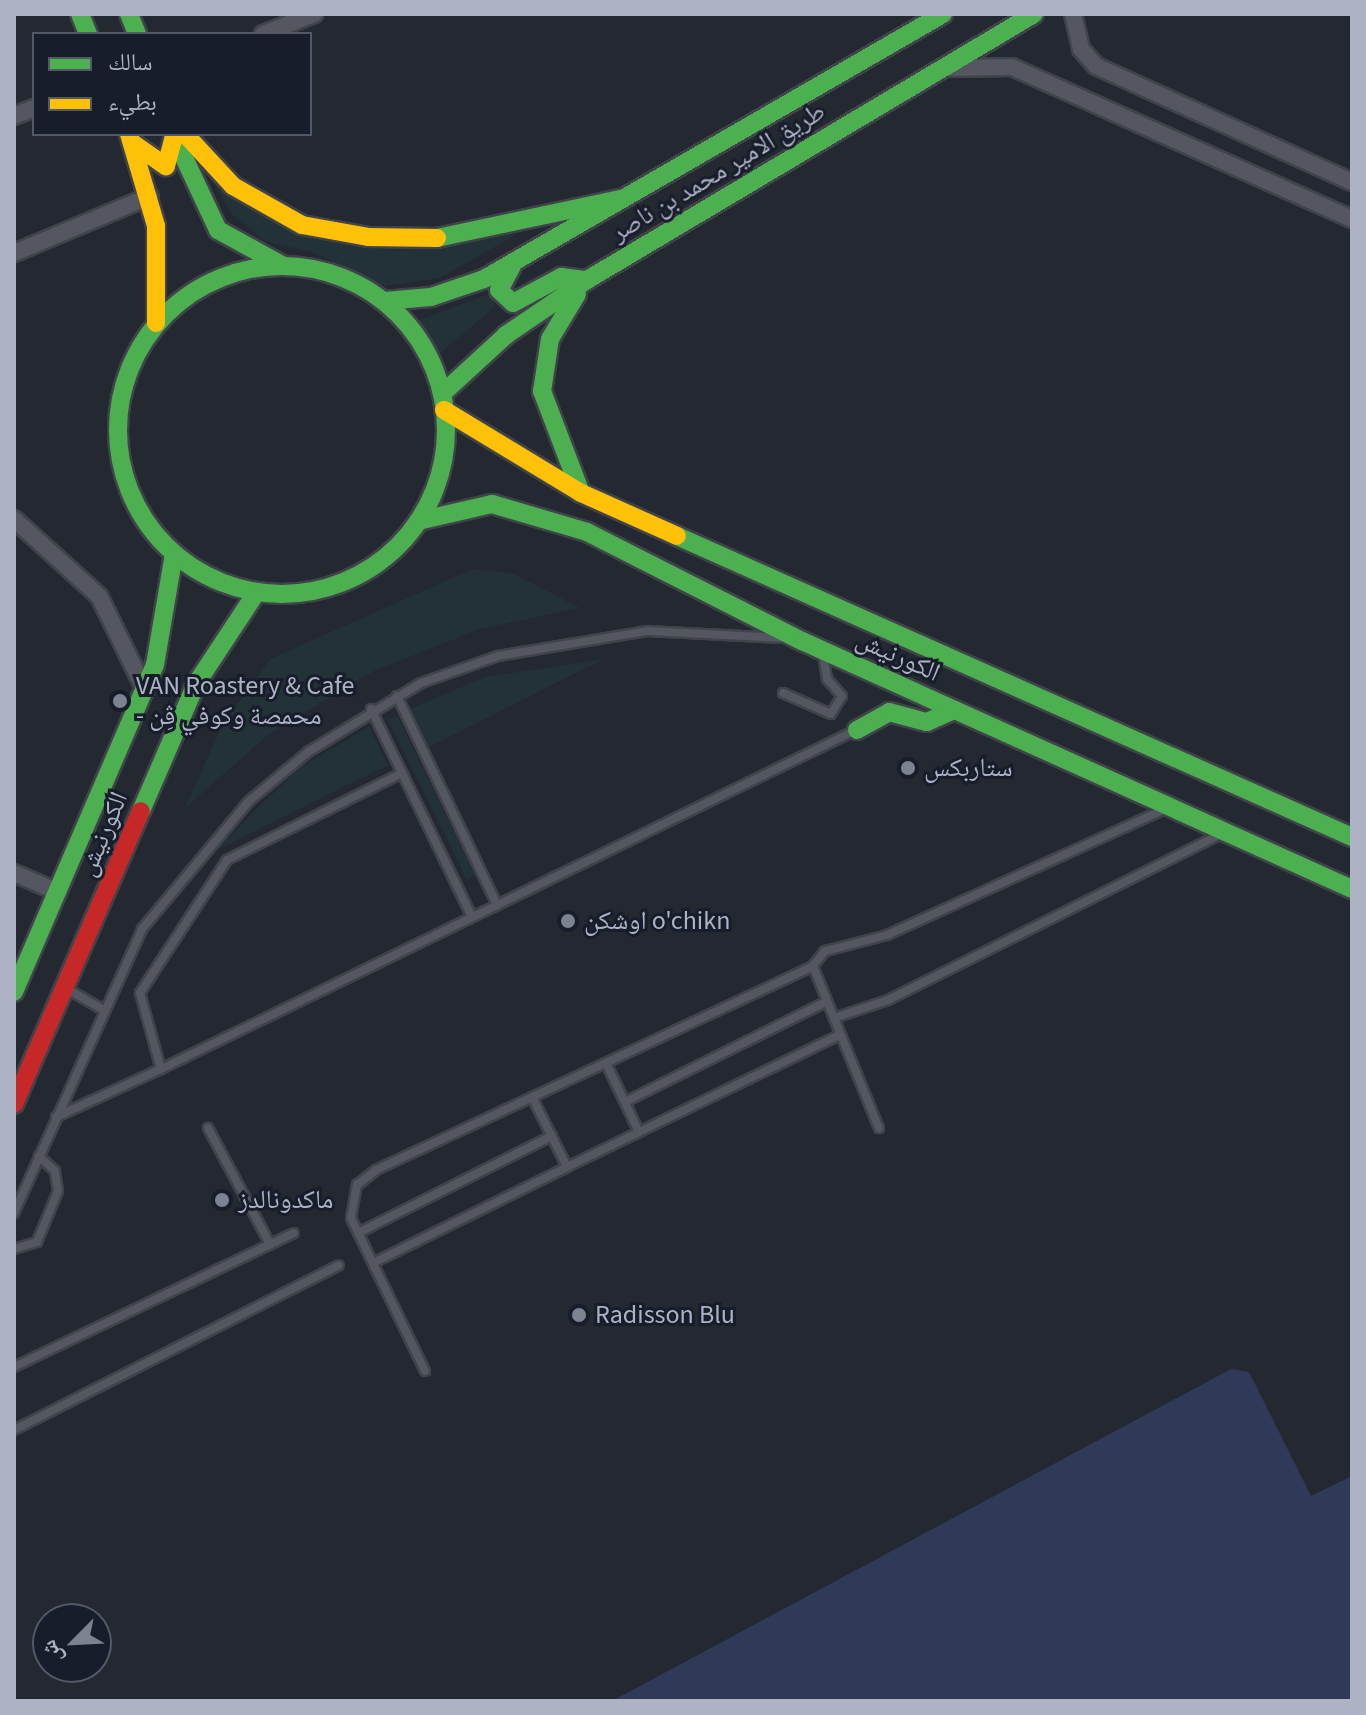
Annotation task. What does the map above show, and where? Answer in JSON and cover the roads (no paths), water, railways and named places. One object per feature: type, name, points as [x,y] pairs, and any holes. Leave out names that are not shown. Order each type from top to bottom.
[{"type":"main road","name":"طريق الامير محمد بن ناصر","points":[[384,301],[431,297],[515,263],[620,199],[943,14]]},
{"type":"main road","name":"طريق الامير محمد بن ناصر","points":[[444,402],[506,335],[587,280],[1034,14]]},
{"type":"main road","points":[[130,138],[166,166],[177,136]]},
{"type":"main road","points":[[177,136],[218,230],[282,265],[336,274],[384,301],[411,327],[444,402],[440,480],[418,521],[397,549],[332,588],[256,593],[212,579],[174,554],[141,515],[121,455],[118,416],[130,367],[156,323],[220,278],[282,265]]},
{"type":"main road","points":[[178,136],[233,186],[262,205],[302,225],[368,237],[430,239],[620,199]]},
{"type":"main road","points":[[130,138],[150,196],[156,323]]},
{"type":"main road","points":[[515,263],[500,278],[499,290],[513,303],[561,277],[587,280],[559,318],[542,371],[559,451],[581,493]]},
{"type":"main road","name":"الكورنيش","points":[[444,402],[581,493],[1352,837]]},
{"type":"main road","name":"الكورنيش","points":[[418,521],[492,504],[531,511],[587,532],[802,641],[1352,889]]},
{"type":"main road","name":"الكورنيش","points":[[14,992],[145,690],[174,554]]},
{"type":"main road","name":"الكورنيش","points":[[14,1104],[196,684],[256,593]]},
{"type":"main road","points":[[857,730],[889,712],[927,722],[954,710]]},
{"type":"street","points":[[268,32],[314,14]]},
{"type":"street","points":[[1073,14],[1081,49],[1096,66],[1352,182]]},
{"type":"street","points":[[942,69],[1012,67],[1352,219]]},
{"type":"street","points":[[14,253],[150,196]]},
{"type":"street","points":[[14,519],[99,596],[145,690]]},
{"type":"street","points":[[14,873],[58,892]]},
{"type":"lane","points":[[14,1213],[102,1009],[142,929],[184,871],[249,801],[371,709],[498,656],[573,638],[718,631],[802,641]]},
{"type":"lane","points":[[783,693],[831,714],[842,696],[827,679],[822,650]]},
{"type":"lane","points":[[397,696],[497,905]]},
{"type":"lane","points":[[371,709],[472,917]]},
{"type":"lane","points":[[55,1117],[161,1069],[857,730]]},
{"type":"lane","points":[[161,1069],[140,993],[227,860],[402,773]]},
{"type":"lane","points":[[425,1371],[358,1233],[349,1199],[376,1170],[813,966],[825,951],[887,935],[1170,807]]},
{"type":"lane","points":[[834,1018],[888,1000],[1225,832]]},
{"type":"lane","points":[[813,966],[879,1128]]},
{"type":"lane","points":[[64,987],[102,1009]]},
{"type":"lane","points":[[625,1102],[826,1002]]},
{"type":"lane","points":[[373,1263],[840,1035]]},
{"type":"lane","points":[[606,1063],[639,1132]]},
{"type":"lane","points":[[532,1097],[567,1167]]},
{"type":"lane","points":[[208,1128],[270,1244]]},
{"type":"lane","points":[[358,1233],[552,1136]]},
{"type":"lane","points":[[14,1249],[37,1242],[58,1191],[55,1171],[39,1156]]},
{"type":"lane","points":[[14,1367],[294,1233]]},
{"type":"lane","points":[[14,1430],[339,1265]]},
{"type":"water","points":[[1231,1369],[1249,1372],[1311,1496],[1352,1476],[1352,1701],[612,1701]]},
{"type":"place","name":"VAN Roastery & Cafe - محمصة وكوفي ڤِن","points":[[120,701]]},
{"type":"place","name":"ستاربكس","points":[[908,768]]},
{"type":"place","name":"اوشكن o'chikn","points":[[568,921]]},
{"type":"place","name":"ماكدونالدز","points":[[222,1200]]},
{"type":"place","name":"Radisson Blu","points":[[579,1315]]}]
